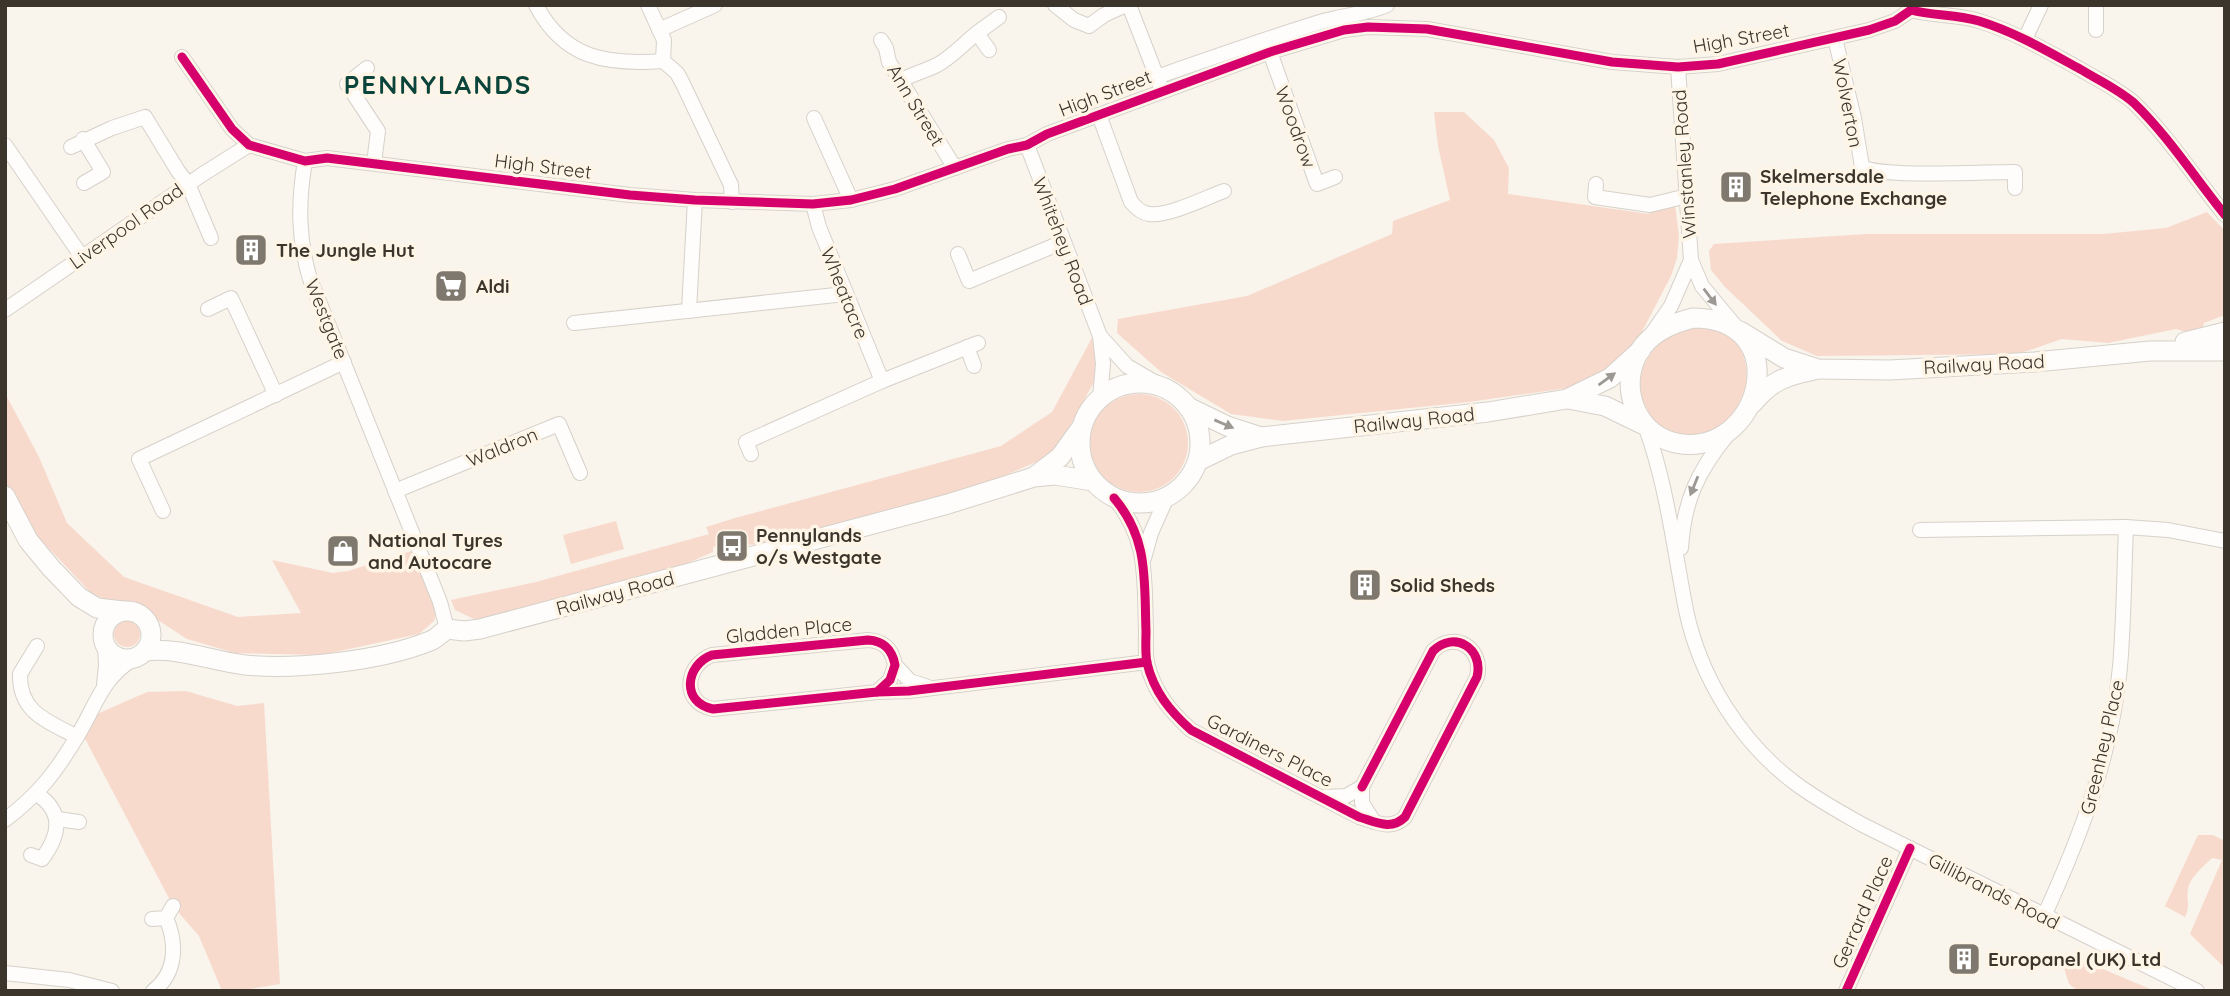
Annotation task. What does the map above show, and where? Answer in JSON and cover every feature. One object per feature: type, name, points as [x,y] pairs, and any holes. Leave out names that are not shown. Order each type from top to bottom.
[{"type":"main road","points":[[1693,318],[1721,321],[1738,330],[1747,339],[1756,360],[1756,383],[1749,407],[1732,429],[1708,443],[1695,445],[1669,442],[1644,426],[1632,399],[1635,363],[1643,347],[1666,327],[1693,318]]},
{"type":"main road","name":"Railway Road","points":[[1738,330],[1784,358],[1818,369]]},
{"type":"main road","name":"Railway Road","points":[[2150,351],[2225,331]]},
{"type":"main road","name":"Railway Road","points":[[1198,461],[1231,445],[1261,437],[1488,412],[1567,399],[1610,378],[1643,347]]},
{"type":"main road","name":"Railway Road","points":[[1749,407],[1774,382],[1818,369],[1890,370],[2035,362],[2150,351],[2225,351]]},
{"type":"main road","points":[[1147,383],[1163,387],[1188,407],[1197,424],[1200,442],[1198,461],[1181,488],[1150,503],[1132,503],[1114,498],[1093,481],[1083,465],[1079,447],[1081,428],[1088,411],[1100,398],[1114,388],[1147,383]]},
{"type":"main road","name":"Railway Road","points":[[1567,399],[1605,406],[1644,426]]},
{"type":"main road","name":"Railway Road","points":[[1188,407],[1261,437]]},
{"type":"main road","name":"Railway Road","points":[[1034,477],[1060,457],[1081,428]]},
{"type":"main road","name":"Railway Road","points":[[139,654],[166,650],[246,665],[284,666],[325,663],[406,649],[432,641],[447,629],[480,629],[948,504],[1034,477],[1055,475],[1093,481]]},
{"type":"main road","points":[[5,496],[28,540],[79,597],[116,655],[139,654],[151,638],[149,624],[138,613],[97,608],[79,597]]},
{"type":"main road","points":[[105,640],[104,629],[111,618],[123,611]]},
{"type":"main road","name":"Railway Road","points":[[149,624],[193,654]]},
{"type":"street","points":[[536,5],[562,41],[588,56],[624,61],[663,61],[671,66],[682,82],[730,185],[732,202]]},
{"type":"street","points":[[648,5],[664,40],[663,61]]},
{"type":"street","points":[[659,30],[715,5]]},
{"type":"street","points":[[1055,5],[1074,20],[1089,26],[1104,15],[1128,5],[1160,83],[1323,21],[1373,11],[1387,5]]},
{"type":"street","points":[[2025,38],[2041,5]]},
{"type":"street","points":[[2096,5],[2096,30]]},
{"type":"street","points":[[1911,8],[1927,14],[1976,20],[2025,38],[2111,86],[2134,104],[2155,126],[2225,215]]},
{"type":"street","name":"High Street","points":[[304,161],[327,158],[630,195],[813,204],[851,200],[895,189],[1007,149],[1027,145],[1047,134],[1099,115],[1160,83],[1345,30],[1403,26],[1612,62],[1678,67],[1718,64],[1895,22],[1911,8]]},
{"type":"street","points":[[900,81],[955,53],[999,17]]},
{"type":"street","points":[[977,33],[989,50]]},
{"type":"street","name":"Wolverton","points":[[1835,37],[1854,118],[1862,167],[1870,171],[1896,172],[2015,172],[2015,188]]},
{"type":"street","name":"Ann Street","points":[[881,40],[889,62],[955,168]]},
{"type":"street","name":"Woodrow","points":[[1270,52],[1317,184],[1335,177]]},
{"type":"street","points":[[182,57],[232,129],[249,145],[304,161]]},
{"type":"street","name":"Winstanley Road","points":[[1678,67],[1691,258],[1702,286],[1738,330]]},
{"type":"street","points":[[367,68],[347,85],[378,131],[374,163]]},
{"type":"street","points":[[84,183],[103,172],[77,143],[144,111],[188,184],[211,238]]},
{"type":"street","points":[[1099,115],[1131,202],[1140,211],[1150,215],[1162,214],[1224,191]]},
{"type":"street","points":[[814,118],[851,200]]},
{"type":"street","points":[[5,145],[82,257]]},
{"type":"street","name":"Liverpool Road","points":[[5,310],[249,145]]},
{"type":"street","name":"Whitehey Road","points":[[1027,145],[1100,336]]},
{"type":"street","name":"Westgate","points":[[304,161],[299,198],[301,244],[316,296],[440,602],[447,629]]},
{"type":"street","points":[[1596,184],[1595,197],[1650,205],[1687,196]]},
{"type":"street","points":[[689,311],[695,200]]},
{"type":"street","name":"Wheatacre","points":[[813,204],[845,294],[882,381]]},
{"type":"street","points":[[958,254],[968,281],[1063,242]]},
{"type":"street","name":"Winstanley Road","points":[[1643,347],[1671,306],[1691,258]]},
{"type":"street","points":[[574,323],[845,294]]},
{"type":"street","points":[[208,309],[231,298],[275,395]]},
{"type":"street","points":[[1100,336],[1127,366],[1163,387]]},
{"type":"street","points":[[1100,336],[1103,364],[1100,398]]},
{"type":"street","points":[[751,454],[746,442],[882,381],[972,345],[974,366]]},
{"type":"street","points":[[163,511],[139,459],[344,362]]},
{"type":"street","name":"Waldron","points":[[395,491],[559,424],[580,473]]},
{"type":"street","name":"Gillibrands Road","points":[[1644,426],[1657,463],[1687,612],[1698,649],[1715,688],[1754,746],[1793,781],[1821,801],[2043,916],[2197,991]]},
{"type":"street","name":"Gillibrands Road","points":[[1679,567],[1682,528],[1692,490],[1707,460],[1732,429]]},
{"type":"street","name":"Gardiners Place","points":[[1144,558],[1167,497]]},
{"type":"street","name":"Gardiners Place","points":[[1114,498],[1131,520],[1144,558],[1147,662],[1157,691],[1170,711],[1191,730],[1374,822]]},
{"type":"street","points":[[1920,530],[2126,527],[2168,530],[2225,541]]},
{"type":"street","name":"Greenhey Place","points":[[2043,916],[2086,818],[2110,730],[2120,668],[2126,527]]},
{"type":"street","points":[[103,685],[106,666],[105,640]]},
{"type":"street","name":"Gladden Place","points":[[929,687],[910,681],[895,665],[889,648],[876,640],[712,655],[702,659],[696,666],[690,684],[697,702],[713,709],[909,691],[1147,662]]},
{"type":"street","points":[[1449,642],[1468,645],[1479,662],[1477,677],[1409,810],[1400,822],[1380,825],[1368,817],[1362,803],[1362,787],[1433,651],[1449,642]]},
{"type":"street","points":[[37,646],[13,672],[28,707],[77,737]]},
{"type":"street","points":[[5,821],[37,794],[56,770],[77,737],[103,685],[117,670],[139,654]]},
{"type":"street","points":[[877,692],[890,680],[895,665]]},
{"type":"street","points":[[1325,797],[1346,796],[1362,787]]},
{"type":"street","points":[[37,794],[54,809],[57,819],[48,851],[40,861]]},
{"type":"street","points":[[57,819],[79,822]]},
{"type":"street","name":"Gerrard Place","points":[[1846,991],[1910,848]]},
{"type":"street","points":[[153,991],[162,984],[174,956],[173,933],[164,914]]},
{"type":"street","points":[[5,973],[69,980],[112,991]]},
{"type":"shaded area","points":[[1434,112],[1464,112],[1494,140],[1509,168],[1508,194],[1649,214],[1650,205],[1675,204],[1679,236],[1677,258],[1671,276],[1632,351],[1607,369],[1574,387],[1469,402],[1283,421],[1231,414],[1161,372],[1117,333],[1118,319],[1247,296],[1392,234],[1393,221],[1450,200],[1438,146]]},
{"type":"shaded area","points":[[2207,212],[2225,231],[2225,315],[2204,323],[2203,327],[2193,331],[2176,329],[2108,343],[2062,339],[2018,354],[1817,356],[1782,341],[1725,287],[1711,270],[1709,251],[1714,244],[1866,234],[2103,234],[2166,228]]},
{"type":"shaded area","points":[[1694,327],[1716,329],[1734,341],[1744,357],[1747,376],[1743,395],[1733,413],[1719,426],[1702,434],[1681,434],[1663,429],[1651,416],[1641,392],[1641,380],[1643,368],[1657,346],[1669,336]]},
{"type":"shaded area","points":[[1094,334],[1099,353],[1094,382],[1059,446],[1043,459],[990,482],[770,544],[736,545],[733,541],[713,547],[713,552],[676,568],[478,621],[455,610],[451,600],[536,582],[709,534],[706,527],[735,518],[1001,446],[1052,412]]},
{"type":"shaded area","points":[[5,393],[39,457],[67,523],[124,577],[238,617],[301,613],[272,560],[333,573],[348,571],[418,549],[440,602],[434,621],[419,634],[321,655],[235,653],[187,639],[130,602],[113,603],[91,593],[25,523],[5,496]]},
{"type":"shaded area","points":[[1139,394],[1158,398],[1174,408],[1184,424],[1188,443],[1184,462],[1174,478],[1158,488],[1139,492],[1120,488],[1104,478],[1094,462],[1090,443],[1094,424],[1104,408],[1120,398]]},
{"type":"shaded area","points":[[616,521],[624,549],[571,564],[563,535]]},
{"type":"shaded area","points":[[127,621],[137,624],[140,634],[137,644],[127,647],[117,644],[114,634],[117,624]]},
{"type":"shaded area","points":[[186,691],[237,706],[264,703],[280,984],[222,991],[199,936],[173,906],[81,731],[88,718],[147,692]]},
{"type":"shaded area","points":[[2198,835],[2213,835],[2225,841],[2225,968],[2190,934],[2222,860],[2212,858],[2191,880],[2185,917],[2165,906]]},
{"type":"shaded area","points":[[2060,955],[2086,962],[2155,991],[2078,991],[2069,984]]},
{"type":"cycle path","points":[[1911,10],[1992,25],[2031,42],[2121,93],[2158,129],[2225,215]]},
{"type":"cycle path","points":[[182,57],[232,129],[249,145],[305,161],[327,158],[630,195],[813,204],[851,200],[895,189],[1008,149],[1027,145],[1047,134],[1270,52],[1344,30],[1368,27],[1427,29],[1612,62],[1678,67],[1718,64],[1869,30],[1895,21],[1911,10]]},
{"type":"cycle path","points":[[1114,498],[1125,513],[1139,545],[1144,577],[1147,663],[1158,692],[1176,716],[1191,730],[1359,817],[1389,824],[1405,817],[1477,677],[1478,667],[1472,650],[1458,642],[1450,642],[1433,651],[1362,787]]},
{"type":"cycle path","points":[[868,640],[879,642],[886,647],[892,654],[895,665],[890,680],[877,692],[713,709],[703,705],[692,692],[690,684],[696,667],[712,655],[868,640]]},
{"type":"cycle path","points":[[877,692],[909,691],[1147,662]]},
{"type":"cycle path","points":[[1846,991],[1910,848]]},
{"type":"place","name":"Skelmersdale Telephone Exchange","points":[[1736,187]]},
{"type":"place","name":"The Jungle Hut","points":[[251,250]]},
{"type":"place","name":"Aldi","points":[[451,286]]},
{"type":"place","name":"Pennylands o/s Westgate","points":[[732,546]]},
{"type":"place","name":"National Tyres and Autocare","points":[[343,551]]},
{"type":"place","name":"Solid Sheds","points":[[1365,585]]},
{"type":"place","name":"Europanel (UK) Ltd","points":[[1964,959]]},
{"type":"district","name":"PENNYLANDS","points":[[438,84]]}]
